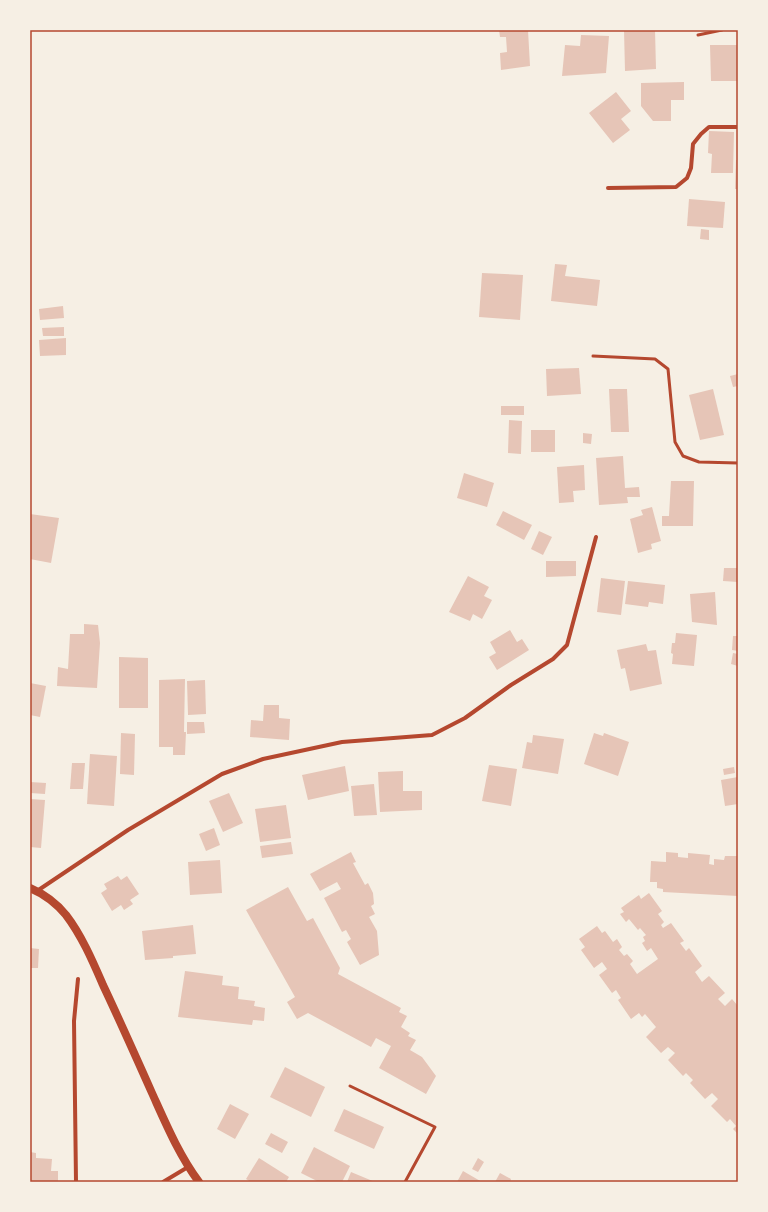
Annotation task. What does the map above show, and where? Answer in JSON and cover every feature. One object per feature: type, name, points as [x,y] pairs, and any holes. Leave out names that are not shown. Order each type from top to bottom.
[{"type":"main road","points":[[34,890],[54,902],[66,914],[77,931],[100,977],[171,1134],[188,1167],[200,1182]]},
{"type":"street","points":[[608,188],[676,187],[687,178],[691,168],[693,144],[701,134],[709,127],[738,128]]},
{"type":"street","points":[[34,890],[128,830],[222,774],[263,759],[342,742],[432,735],[465,718],[511,685],[553,659],[568,645],[596,537]]},
{"type":"street","points":[[76,1182],[74,1021],[78,979]]},
{"type":"street","points":[[163,1182],[188,1167]]},
{"type":"lane","points":[[698,35],[722,30]]},
{"type":"lane","points":[[594,356],[655,359],[668,370],[676,442],[683,456],[699,462],[738,463]]},
{"type":"lane","points":[[350,1086],[435,1128],[405,1182]]},
{"type":"building","points":[[499,30],[528,30],[530,66],[501,70],[500,53],[507,52],[506,37],[500,37]]},
{"type":"building","points":[[624,30],[655,30],[656,69],[625,71]]},
{"type":"building","points":[[581,35],[609,36],[606,73],[562,76],[565,45],[580,46]]},
{"type":"building","points":[[710,45],[738,45],[738,81],[711,81]]},
{"type":"building","points":[[684,82],[684,100],[671,100],[671,121],[653,121],[641,106],[641,83]]},
{"type":"building","points":[[616,92],[631,111],[621,119],[630,130],[613,143],[589,113]]},
{"type":"building","points":[[709,131],[734,132],[733,173],[711,173],[712,154],[708,153]]},
{"type":"building","points":[[736,160],[738,160],[738,189],[735,189]]},
{"type":"building","points":[[689,199],[725,202],[723,228],[687,226]]},
{"type":"building","points":[[701,229],[709,230],[709,240],[700,239]]},
{"type":"building","points":[[555,264],[567,265],[565,276],[600,280],[597,306],[551,301]]},
{"type":"building","points":[[482,273],[523,275],[520,320],[479,317]]},
{"type":"building","points":[[63,306],[64,318],[40,320],[39,309]]},
{"type":"building","points":[[64,327],[64,336],[43,336],[42,328]]},
{"type":"building","points":[[66,338],[66,355],[40,356],[39,340]]},
{"type":"building","points":[[579,368],[581,394],[547,396],[546,369]]},
{"type":"building","points":[[738,374],[738,386],[733,387],[730,376]]},
{"type":"building","points":[[609,389],[627,389],[629,432],[611,432]]},
{"type":"building","points":[[713,389],[724,435],[700,440],[689,395]]},
{"type":"building","points":[[501,406],[524,406],[524,415],[501,415]]},
{"type":"building","points":[[509,420],[522,421],[521,454],[508,453]]},
{"type":"building","points":[[531,430],[555,430],[555,452],[531,452]]},
{"type":"building","points":[[583,433],[592,434],[591,444],[583,443]]},
{"type":"building","points":[[623,456],[625,488],[639,487],[640,497],[627,497],[628,503],[599,505],[596,458]]},
{"type":"building","points":[[584,465],[585,490],[573,491],[574,502],[559,503],[557,467]]},
{"type":"building","points":[[464,473],[494,483],[487,507],[457,498]]},
{"type":"building","points":[[671,481],[694,481],[693,526],[662,526],[662,516],[669,516]]},
{"type":"building","points":[[652,507],[661,541],[651,544],[652,549],[638,553],[630,519],[643,515],[641,510]]},
{"type":"building","points":[[503,511],[532,525],[524,540],[496,525]]},
{"type":"building","points":[[30,514],[59,518],[51,563],[30,559]]},
{"type":"building","points":[[539,531],[552,537],[543,555],[531,549]]},
{"type":"building","points":[[546,561],[576,561],[576,576],[546,577]]},
{"type":"building","points":[[724,568],[738,568],[738,582],[723,581]]},
{"type":"building","points":[[468,576],[489,587],[484,596],[492,600],[482,619],[473,614],[470,621],[449,612]]},
{"type":"building","points":[[601,578],[625,581],[621,615],[597,612]]},
{"type":"building","points":[[628,581],[665,585],[663,604],[649,602],[648,607],[625,604]]},
{"type":"building","points":[[715,592],[717,625],[692,622],[690,594]]},
{"type":"building","points":[[84,624],[98,625],[100,643],[97,688],[57,686],[58,667],[68,669],[70,634],[84,634]]},
{"type":"building","points":[[510,630],[517,642],[522,639],[529,650],[497,670],[489,657],[496,653],[490,642]]},
{"type":"building","points":[[676,633],[697,635],[694,666],[672,664],[672,643],[675,643]]},
{"type":"building","points":[[733,636],[738,636],[738,651],[732,650]]},
{"type":"building","points":[[646,644],[648,651],[656,650],[662,684],[630,691],[625,668],[621,669],[617,650]]},
{"type":"building","points":[[733,653],[738,654],[738,666],[731,664]]},
{"type":"building","points":[[119,657],[148,658],[148,708],[119,708]]},
{"type":"building","points":[[185,679],[185,755],[173,755],[173,747],[159,747],[159,680]]},
{"type":"building","points":[[205,680],[206,714],[188,715],[187,681]]},
{"type":"building","points":[[30,683],[46,686],[40,717],[30,715]]},
{"type":"building","points":[[264,705],[279,705],[279,718],[290,719],[289,740],[250,737],[251,720],[263,721]]},
{"type":"building","points":[[187,722],[204,722],[205,733],[187,734]]},
{"type":"building","points":[[121,733],[135,734],[134,775],[120,774]]},
{"type":"building","points":[[594,733],[603,736],[604,733],[629,742],[618,776],[584,764]]},
{"type":"building","points":[[533,735],[564,739],[558,774],[522,768],[527,742],[532,743]]},
{"type":"building","points":[[90,754],[117,756],[114,806],[87,804]]},
{"type":"building","points":[[72,763],[85,763],[83,789],[70,789]]},
{"type":"building","points":[[489,765],[517,769],[511,806],[482,801]]},
{"type":"building","points":[[345,766],[349,791],[308,800],[302,775]]},
{"type":"building","points":[[734,767],[735,773],[724,775],[723,769]]},
{"type":"building","points":[[403,771],[403,791],[422,791],[422,810],[380,812],[378,772]]},
{"type":"building","points":[[738,777],[738,804],[725,806],[721,780]]},
{"type":"building","points":[[30,782],[46,783],[45,794],[30,793]]},
{"type":"building","points":[[374,784],[377,815],[354,816],[351,786]]},
{"type":"building","points":[[229,793],[243,823],[223,832],[209,801]]},
{"type":"building","points":[[30,799],[45,800],[41,848],[30,847]]},
{"type":"building","points":[[286,805],[291,838],[260,842],[255,809]]},
{"type":"building","points":[[214,828],[220,845],[206,851],[199,834]]},
{"type":"building","points":[[291,842],[293,854],[262,858],[260,846]]},
{"type":"building","points":[[351,852],[356,862],[353,863],[365,885],[368,883],[373,893],[374,904],[371,906],[375,914],[369,917],[377,931],[379,955],[360,965],[347,942],[351,939],[346,930],[342,932],[324,898],[341,889],[337,882],[320,891],[310,874]]},
{"type":"building","points":[[666,852],[678,853],[678,857],[688,858],[688,853],[710,855],[709,864],[714,865],[714,859],[724,860],[725,856],[738,856],[738,896],[663,892],[663,889],[657,888],[657,882],[650,882],[651,861],[666,862]]},
{"type":"building","points":[[220,860],[222,893],[190,895],[188,862]]},
{"type":"building","points":[[118,876],[121,880],[127,876],[139,894],[130,900],[133,904],[124,910],[121,905],[112,911],[101,893],[107,889],[104,884]]},
{"type":"building","points":[[288,887],[307,921],[313,918],[340,968],[338,974],[401,1008],[399,1012],[407,1016],[401,1027],[410,1033],[408,1036],[416,1040],[410,1050],[422,1057],[436,1076],[426,1094],[379,1068],[391,1046],[376,1038],[371,1047],[308,1013],[297,1019],[287,1002],[295,997],[246,910]]},
{"type":"building","points":[[649,893],[662,911],[658,914],[664,922],[661,925],[663,928],[671,923],[684,941],[680,943],[686,951],[689,948],[702,966],[695,972],[702,982],[709,976],[725,993],[718,999],[725,1006],[732,999],[738,1006],[738,1134],[733,1129],[736,1126],[730,1119],[727,1122],[711,1106],[718,1099],[712,1093],[705,1099],[690,1083],[693,1080],[686,1073],[683,1076],[668,1060],[675,1053],[668,1047],[661,1053],[646,1037],[656,1027],[645,1014],[642,1017],[639,1013],[631,1019],[618,1000],[621,998],[616,990],[612,993],[599,975],[607,969],[602,962],[594,968],[581,950],[585,947],[579,939],[597,926],[602,933],[605,931],[613,942],[617,939],[622,947],[619,950],[624,956],[627,954],[633,961],[630,964],[637,974],[658,959],[651,948],[647,951],[642,943],[645,941],[643,937],[646,935],[640,928],[638,930],[629,919],[626,922],[620,914],[624,912],[621,908],[639,895],[641,899]]},
{"type":"building","points":[[193,925],[196,954],[173,956],[173,958],[145,960],[142,931]]},
{"type":"building","points":[[30,948],[39,949],[38,968],[30,968]]},
{"type":"building","points":[[185,971],[223,976],[222,985],[239,987],[238,999],[255,1001],[254,1006],[265,1008],[264,1021],[253,1020],[252,1025],[178,1017]]},
{"type":"building","points":[[285,1067],[325,1087],[311,1117],[270,1097]]},
{"type":"building","points":[[230,1104],[249,1114],[235,1139],[217,1129]]},
{"type":"building","points":[[344,1109],[384,1127],[374,1149],[334,1131]]},
{"type":"building","points":[[271,1133],[288,1142],[282,1153],[265,1144]]},
{"type":"building","points":[[314,1147],[350,1166],[342,1182],[319,1182],[301,1173]]},
{"type":"building","points":[[30,1152],[36,1153],[36,1158],[52,1159],[51,1171],[58,1171],[58,1182],[30,1182]]},
{"type":"building","points":[[259,1158],[289,1177],[286,1182],[251,1182],[246,1179]]},
{"type":"building","points":[[478,1158],[484,1162],[478,1172],[472,1169]]},
{"type":"building","points":[[463,1171],[482,1182],[457,1182]]},
{"type":"building","points":[[351,1172],[375,1182],[347,1182]]},
{"type":"building","points":[[500,1173],[511,1179],[510,1182],[495,1182]]}]
